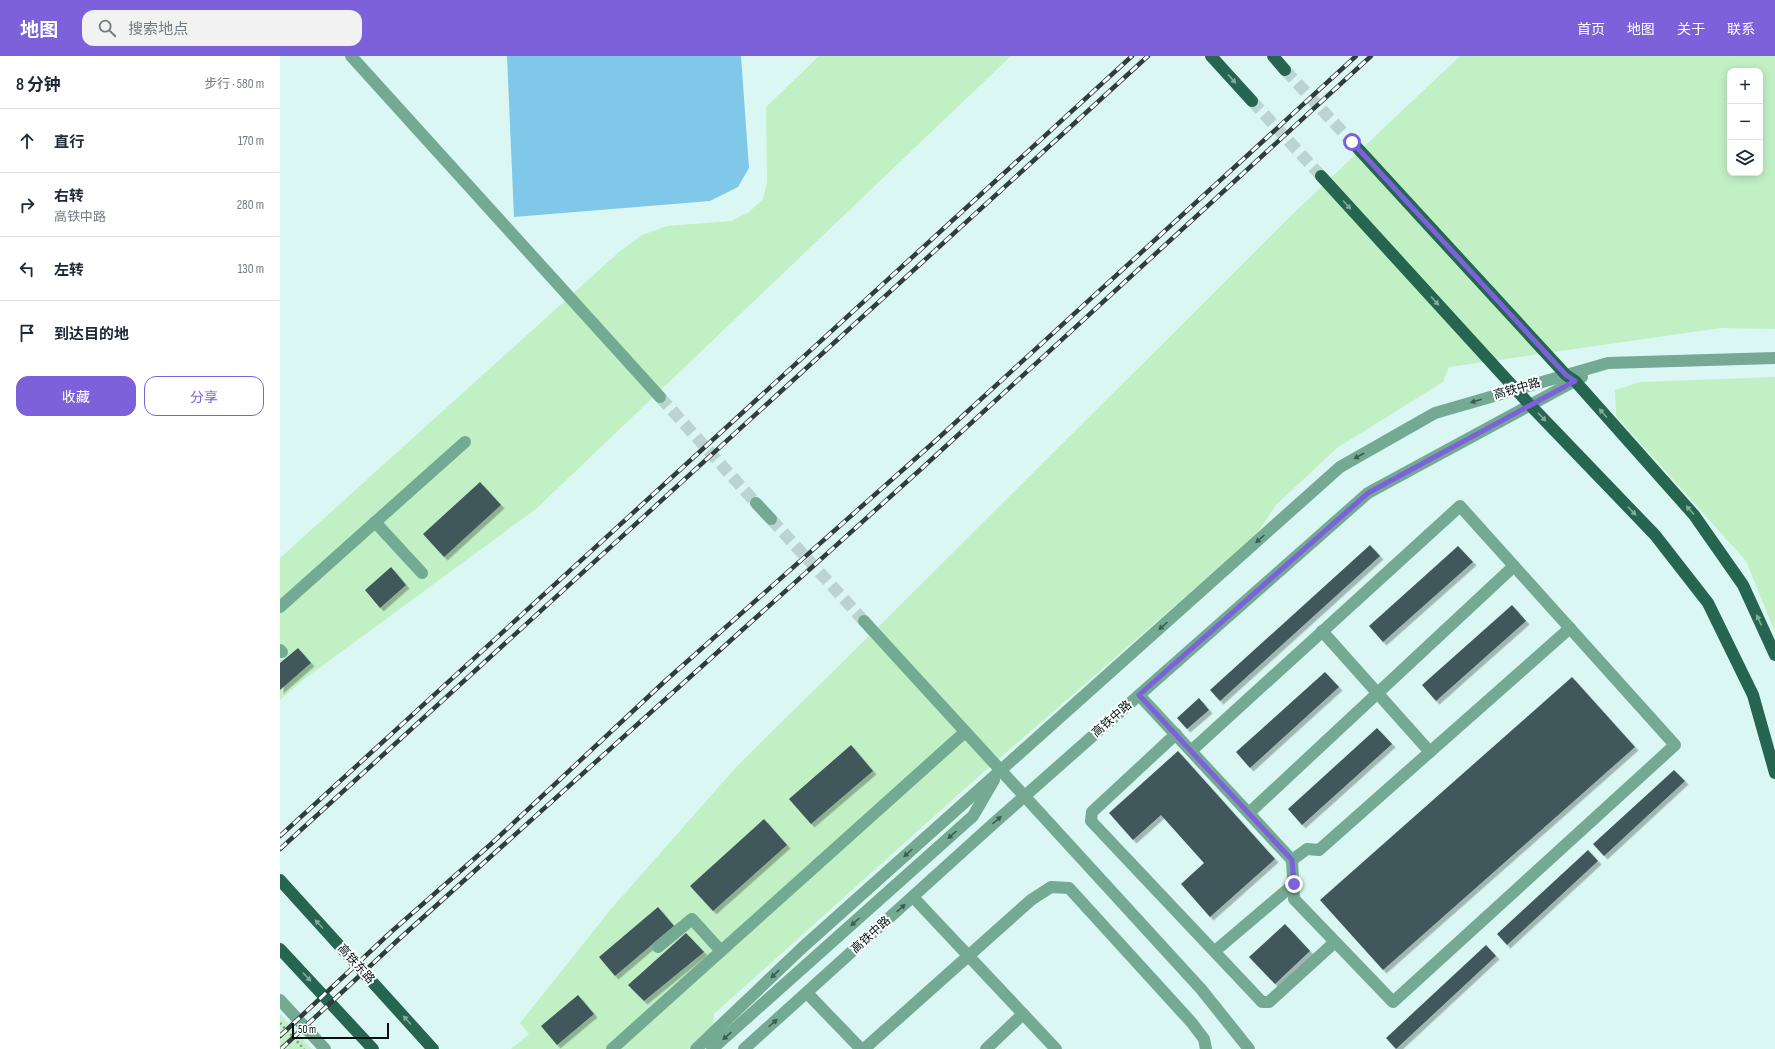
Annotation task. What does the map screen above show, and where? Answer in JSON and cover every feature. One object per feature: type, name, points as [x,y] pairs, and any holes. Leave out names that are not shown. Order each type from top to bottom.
[{"type":"main road","points":[[1211,56],[1252,101]]},
{"type":"main road","points":[[1273,56],[1285,70]]},
{"type":"main road","points":[[1352,142],[1694,515],[1743,586],[1775,655]]},
{"type":"main road","points":[[1321,176],[1530,405],[1655,535],[1708,603],[1752,695],[1775,773]]},
{"type":"main road","name":"高铁东路","points":[[280,880],[433,1049]]},
{"type":"main road","points":[[280,949],[373,1049]]},
{"type":"street","points":[[351,56],[660,397]]},
{"type":"street","name":"高铁中路","points":[[696,1049],[803,947],[1340,467],[1435,413],[1516,389],[1570,378],[1608,363],[1775,358]]},
{"type":"street","name":"高铁中路","points":[[744,1049],[1025,795],[1368,493],[1530,405],[1570,378]]},
{"type":"street","points":[[280,607],[465,442]]},
{"type":"street","points":[[756,503],[771,518]]},
{"type":"street","points":[[1139,695],[1292,860],[1294,899],[1393,1002],[1675,745],[1460,506],[1191,751]]},
{"type":"street","points":[[375,522],[422,573]]},
{"type":"street","points":[[1249,813],[1514,566]]},
{"type":"street","points":[[864,621],[1000,771],[1025,795],[1201,989],[1249,1049]]},
{"type":"street","points":[[1292,860],[1306,849],[1319,850],[1570,628]]},
{"type":"street","points":[[1322,631],[1430,752]]},
{"type":"street","points":[[612,1049],[965,732]]},
{"type":"street","points":[[1176,734],[1092,812],[1091,821],[1262,1002],[1269,1002],[1335,942]]},
{"type":"street","name":"高铁中路","points":[[712,1049],[973,816],[1000,771]]},
{"type":"street","points":[[1215,951],[1294,884]]},
{"type":"street","points":[[807,993],[863,1049],[1031,900],[1050,887],[1069,888],[1192,1023],[1204,1039],[1206,1049]]},
{"type":"street","points":[[913,897],[1056,1049]]},
{"type":"street","points":[[658,947],[692,919],[721,952]]},
{"type":"street","points":[[280,1000],[325,1049]]},
{"type":"street","points":[[986,1049],[1023,1014]]},
{"type":"path","points":[[280,1024],[304,1049]]},
{"type":"green space","points":[[819,56],[1011,56],[536,509],[303,680],[280,700],[280,558],[620,251],[642,235],[667,226],[731,221],[749,212],[763,199],[767,182],[766,107]]},
{"type":"green space","points":[[1460,56],[1775,56],[1775,329],[1721,328],[1449,367],[1443,382],[1337,448],[1276,505],[1256,535],[970,784],[714,1014],[713,1026],[688,1049],[511,1049],[529,1034],[520,1023],[611,909],[738,765],[1300,207]]},
{"type":"green space","points":[[1775,377],[1775,632],[1746,561],[1616,416],[1615,390],[1640,382]]},
{"type":"green space","points":[[280,1014],[312,1049],[280,1049]]},
{"type":"water","points":[[507,56],[741,56],[749,168],[738,187],[710,201],[514,217]]},
{"type":"building","points":[[480,482],[501,505],[444,557],[423,534]]},
{"type":"building","points":[[1370,545],[1380,556],[1220,701],[1210,690]]},
{"type":"building","points":[[1458,546],[1473,562],[1383,642],[1369,626]]},
{"type":"building","points":[[391,567],[406,585],[380,608],[365,590]]},
{"type":"building","points":[[1512,605],[1526,621],[1436,701],[1422,685]]},
{"type":"building","points":[[298,648],[311,663],[280,690],[280,663]]},
{"type":"building","points":[[1325,672],[1339,687],[1250,768],[1236,752]]},
{"type":"building","points":[[1572,677],[1635,747],[1383,970],[1320,900]]},
{"type":"building","points":[[1199,698],[1209,710],[1187,729],[1177,718]]},
{"type":"building","points":[[1377,728],[1392,744],[1302,825],[1288,809]]},
{"type":"building","points":[[851,745],[873,771],[811,824],[789,799]]},
{"type":"building","points":[[1178,751],[1275,859],[1210,917],[1181,884],[1204,863],[1161,815],[1133,840],[1109,813]]},
{"type":"building","points":[[1674,770],[1685,781],[1604,856],[1593,844]]},
{"type":"building","points":[[764,819],[787,845],[713,911],[690,886]]},
{"type":"building","points":[[1588,850],[1598,861],[1507,945],[1497,934]]},
{"type":"building","points":[[658,907],[674,926],[615,976],[599,957]]},
{"type":"building","points":[[1285,924],[1310,951],[1275,984],[1249,957]]},
{"type":"building","points":[[686,933],[704,952],[644,1001],[628,985]]},
{"type":"building","points":[[1486,945],[1496,956],[1396,1049],[1386,1038]]},
{"type":"building","points":[[578,995],[594,1014],[557,1045],[541,1026]]},
{"type":"tunnel","points":[[1285,70],[1352,142]]},
{"type":"tunnel","points":[[1252,101],[1321,176]]},
{"type":"tunnel","points":[[660,397],[756,503]]},
{"type":"tunnel","points":[[771,519],[864,621]]},
{"type":"railway","points":[[280,836],[1132,56]]},
{"type":"railway","points":[[280,849],[1148,56]]},
{"type":"railway","points":[[280,1036],[391,932],[491,844],[664,682],[933,443],[1356,56]]},
{"type":"railway","points":[[281,1049],[398,940],[921,469],[1371,56]]},
{"type":"route","points":[[1294,884],[1292,860],[1139,695],[1368,493],[1575,381],[1566,375],[1352,142]]}]
